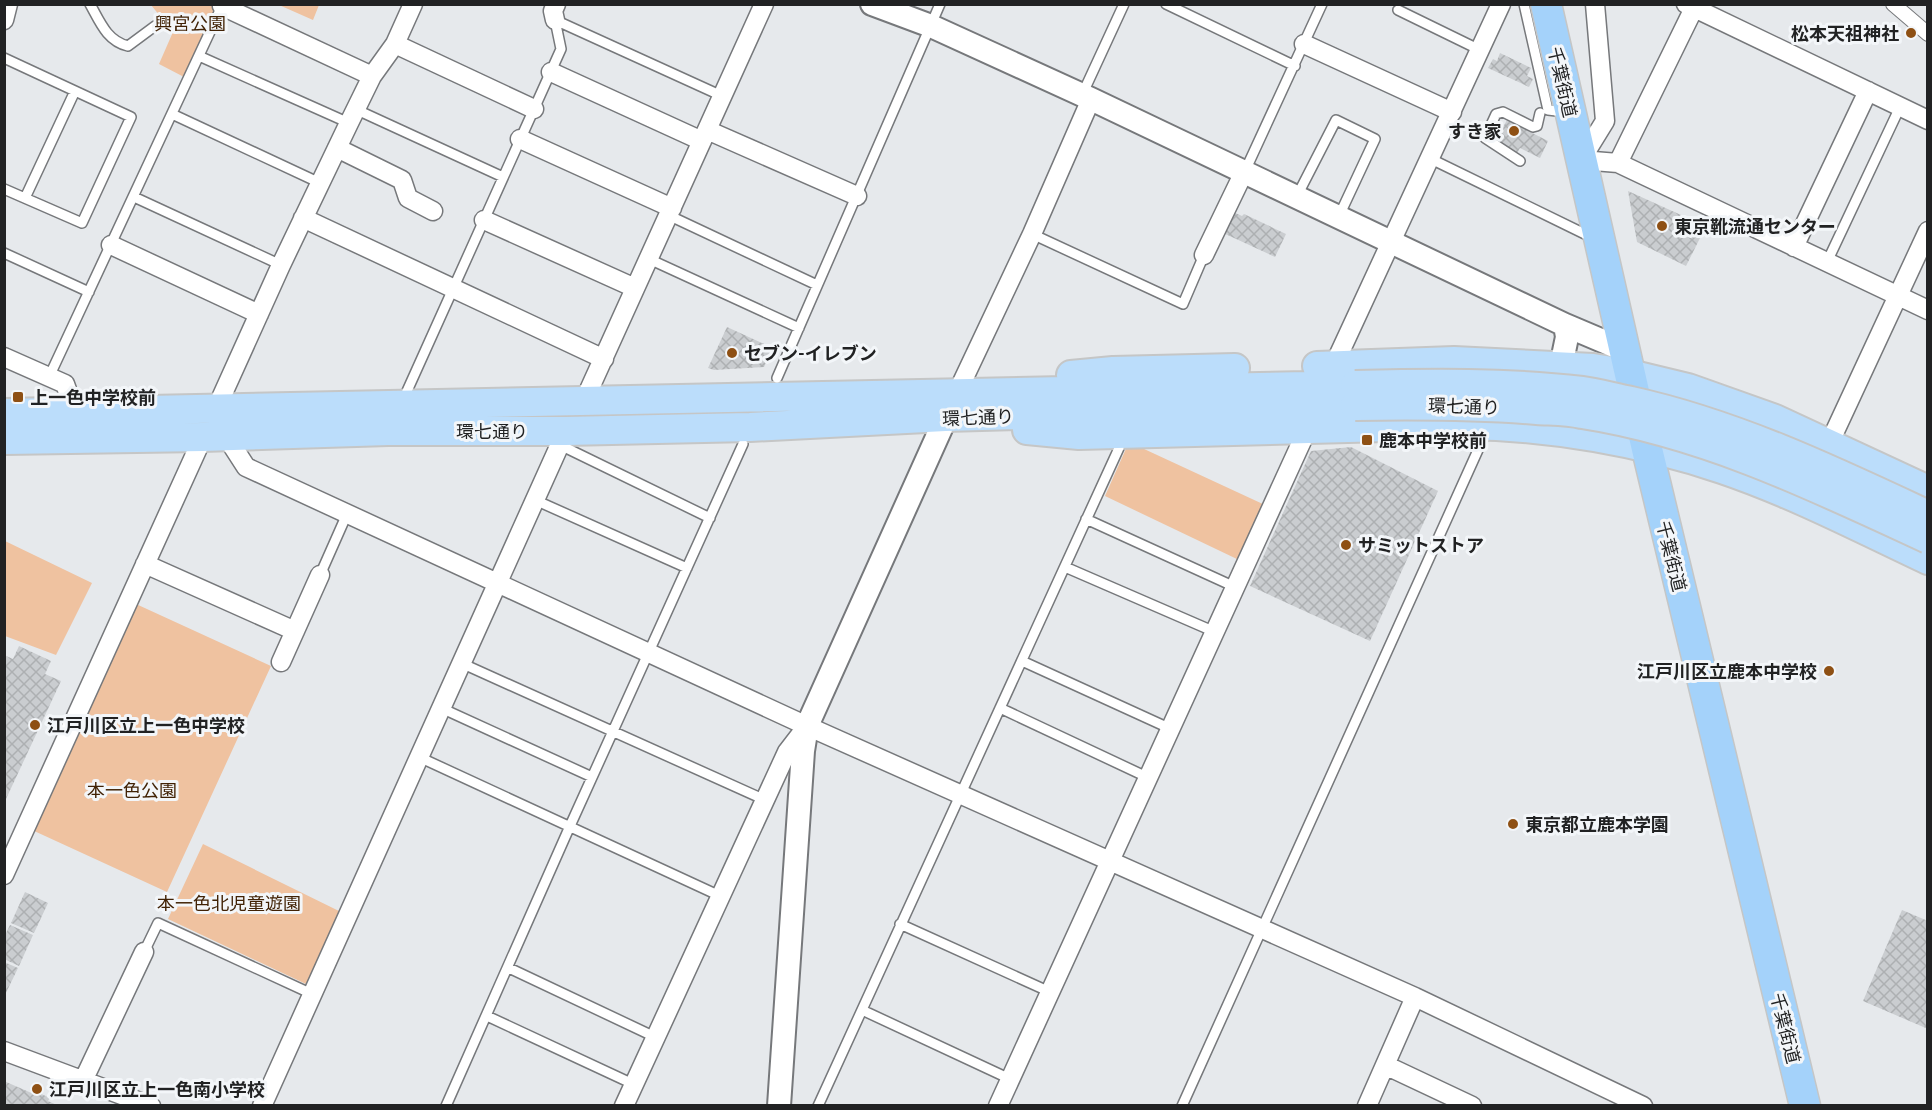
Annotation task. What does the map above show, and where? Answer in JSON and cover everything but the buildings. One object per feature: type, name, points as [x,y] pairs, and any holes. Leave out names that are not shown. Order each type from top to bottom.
[{"type":"highway","name":"千葉街道","points":[[1546,4],[1647,449],[1805,1106]]},
{"type":"main road","points":[[951,406],[1036,379],[1113,370],[1454,361],[1561,366],[1627,362],[1688,388],[1775,419],[1928,490]]},
{"type":"main road","name":"環七通り","points":[[4,413],[584,401],[951,406],[1355,395],[1452,382],[1584,391],[1646,404],[1704,420],[1838,473],[1928,515]]},
{"type":"main road","name":"環七通り","points":[[1355,395],[1581,413],[1635,424],[1750,460],[1829,493],[1928,539]]},
{"type":"main road","points":[[951,406],[1024,430],[1079,435],[1406,425],[1489,425],[1562,433],[1647,449],[1723,469],[1928,560]]},
{"type":"main road","name":"環七通り","points":[[4,440],[388,431],[563,438],[750,427],[951,406]]},
{"type":"street","points":[[4,20],[8,4]]},
{"type":"street","points":[[216,409],[336,148],[372,76],[395,44],[413,4]]},
{"type":"street","points":[[584,401],[764,4]]},
{"type":"street","points":[[872,4],[930,26],[1297,196],[1565,325],[1627,362]]},
{"type":"street","points":[[1334,365],[1501,4]]},
{"type":"street","points":[[1595,4],[1605,121],[1581,160],[1618,164],[1928,310]]},
{"type":"street","points":[[1893,4],[1928,34]]},
{"type":"street","points":[[222,6],[372,76]]},
{"type":"street","points":[[1618,164],[1692,6],[1928,120]]},
{"type":"street","points":[[395,44],[534,109]]},
{"type":"street","points":[[1304,44],[1452,112]]},
{"type":"street","points":[[551,72],[857,196]]},
{"type":"street","points":[[1794,246],[1868,91]]},
{"type":"street","points":[[779,1106],[802,751],[807,726],[951,406],[1032,234],[1087,97]]},
{"type":"street","points":[[520,139],[670,212]]},
{"type":"street","points":[[336,148],[402,180],[408,198],[434,211]]},
{"type":"street","points":[[1204,255],[1244,172]]},
{"type":"street","points":[[303,218],[604,359]]},
{"type":"street","points":[[484,220],[635,288]]},
{"type":"street","points":[[1829,444],[1928,231]]},
{"type":"street","points":[[111,245],[259,314]]},
{"type":"street","points":[[1561,366],[1567,337],[1565,325]]},
{"type":"street","points":[[4,357],[65,384],[75,412]]},
{"type":"street","points":[[998,1106],[1307,429]]},
{"type":"street","points":[[4,875],[145,564],[215,436],[246,467],[807,726],[962,793],[1415,997],[1623,1102],[1643,1106]]},
{"type":"street","points":[[262,1106],[563,438]]},
{"type":"street","points":[[145,564],[295,631]]},
{"type":"street","points":[[281,662],[320,575]]},
{"type":"street","points":[[624,1106],[787,752],[807,726]]},
{"type":"street","points":[[83,1081],[144,952]]},
{"type":"street","points":[[1367,1106],[1415,997]]},
{"type":"street","points":[[4,1051],[148,1105]]},
{"type":"street","points":[[1385,1065],[1472,1106]]},
{"type":"lane","points":[[90,4],[109,36],[118,44],[128,46],[155,26]]},
{"type":"lane","points":[[777,378],[940,4]]},
{"type":"lane","points":[[1087,97],[1124,4]]},
{"type":"lane","points":[[1166,4],[1295,66]]},
{"type":"lane","points":[[1244,172],[1322,4]]},
{"type":"lane","points":[[1524,4],[1548,110],[1570,113]]},
{"type":"lane","points":[[49,377],[222,6]]},
{"type":"lane","points":[[1398,10],[1480,50]]},
{"type":"lane","points":[[556,12],[722,96]]},
{"type":"lane","points":[[400,406],[561,49],[556,12]]},
{"type":"lane","points":[[199,56],[503,177]]},
{"type":"lane","points":[[4,58],[131,117],[82,223],[4,189]]},
{"type":"lane","points":[[25,198],[75,91]]},
{"type":"lane","points":[[1827,262],[1900,107]]},
{"type":"lane","points":[[1520,161],[1485,138],[1499,112],[1533,127],[1537,126],[1540,113]]},
{"type":"lane","points":[[172,114],[320,183]]},
{"type":"lane","points":[[1297,196],[1336,120],[1375,139],[1339,216]]},
{"type":"lane","points":[[1431,159],[1599,240]]},
{"type":"lane","points":[[134,197],[281,265]]},
{"type":"lane","points":[[670,212],[818,285]]},
{"type":"lane","points":[[1032,234],[1183,304],[1204,255]]},
{"type":"lane","points":[[4,253],[89,292]]},
{"type":"lane","points":[[649,259],[799,328]]},
{"type":"lane","points":[[1182,1106],[1489,425],[1521,364]]},
{"type":"lane","points":[[563,438],[710,518]]},
{"type":"lane","points":[[446,1106],[743,444]]},
{"type":"lane","points":[[818,1106],[1119,448]]},
{"type":"lane","points":[[535,500],[687,568]]},
{"type":"lane","points":[[320,575],[347,514]]},
{"type":"lane","points":[[1086,519],[1235,587]]},
{"type":"lane","points":[[1065,567],[1215,632]]},
{"type":"lane","points":[[1022,661],[1171,729]]},
{"type":"lane","points":[[461,663],[765,800]]},
{"type":"lane","points":[[441,708],[592,777]]},
{"type":"lane","points":[[1000,708],[1149,778]]},
{"type":"lane","points":[[419,757],[720,896]]},
{"type":"lane","points":[[144,952],[158,923],[312,994]]},
{"type":"lane","points":[[900,924],[1050,992]]},
{"type":"lane","points":[[509,968],[655,1037]]},
{"type":"lane","points":[[862,1010],[1010,1079]]},
{"type":"lane","points":[[487,1016],[633,1084]]},
{"type":"green space","name":"興宮公園","points":[[151,5],[221,5],[184,77],[159,64],[173,32]]},
{"type":"green space","name":"興宮公園","points":[[279,5],[319,5],[313,20]]},
{"type":"green space","points":[[1129,442],[1265,505],[1239,560],[1105,496]]},
{"type":"green space","points":[[5,541],[92,583],[56,655],[5,636]]},
{"type":"green space","name":"本一色公園","points":[[136,604],[271,666],[167,892],[32,830]]},
{"type":"green space","name":"本一色北児童遊園","points":[[203,844],[341,912],[306,984],[168,919]]},
{"type":"place","name":"松本天祖神社","points":[[1911,33]]},
{"type":"place","name":"すき家","points":[[1514,131]]},
{"type":"place","name":"東京靴流通センター","points":[[1662,226]]},
{"type":"place","name":"セブン-イレブン","points":[[732,353]]},
{"type":"place","name":"上一色中学校前","points":[[18,397]]},
{"type":"place","name":"鹿本中学校前","points":[[1367,440]]},
{"type":"place","name":"サミットストア","points":[[1346,545]]},
{"type":"place","name":"江戸川区立鹿本中学校","points":[[1829,671]]},
{"type":"place","name":"江戸川区立上一色中学校","points":[[35,725]]},
{"type":"place","name":"東京都立鹿本学園","points":[[1513,824]]},
{"type":"place","name":"江戸川区立上一色南小学校","points":[[37,1089]]}]
